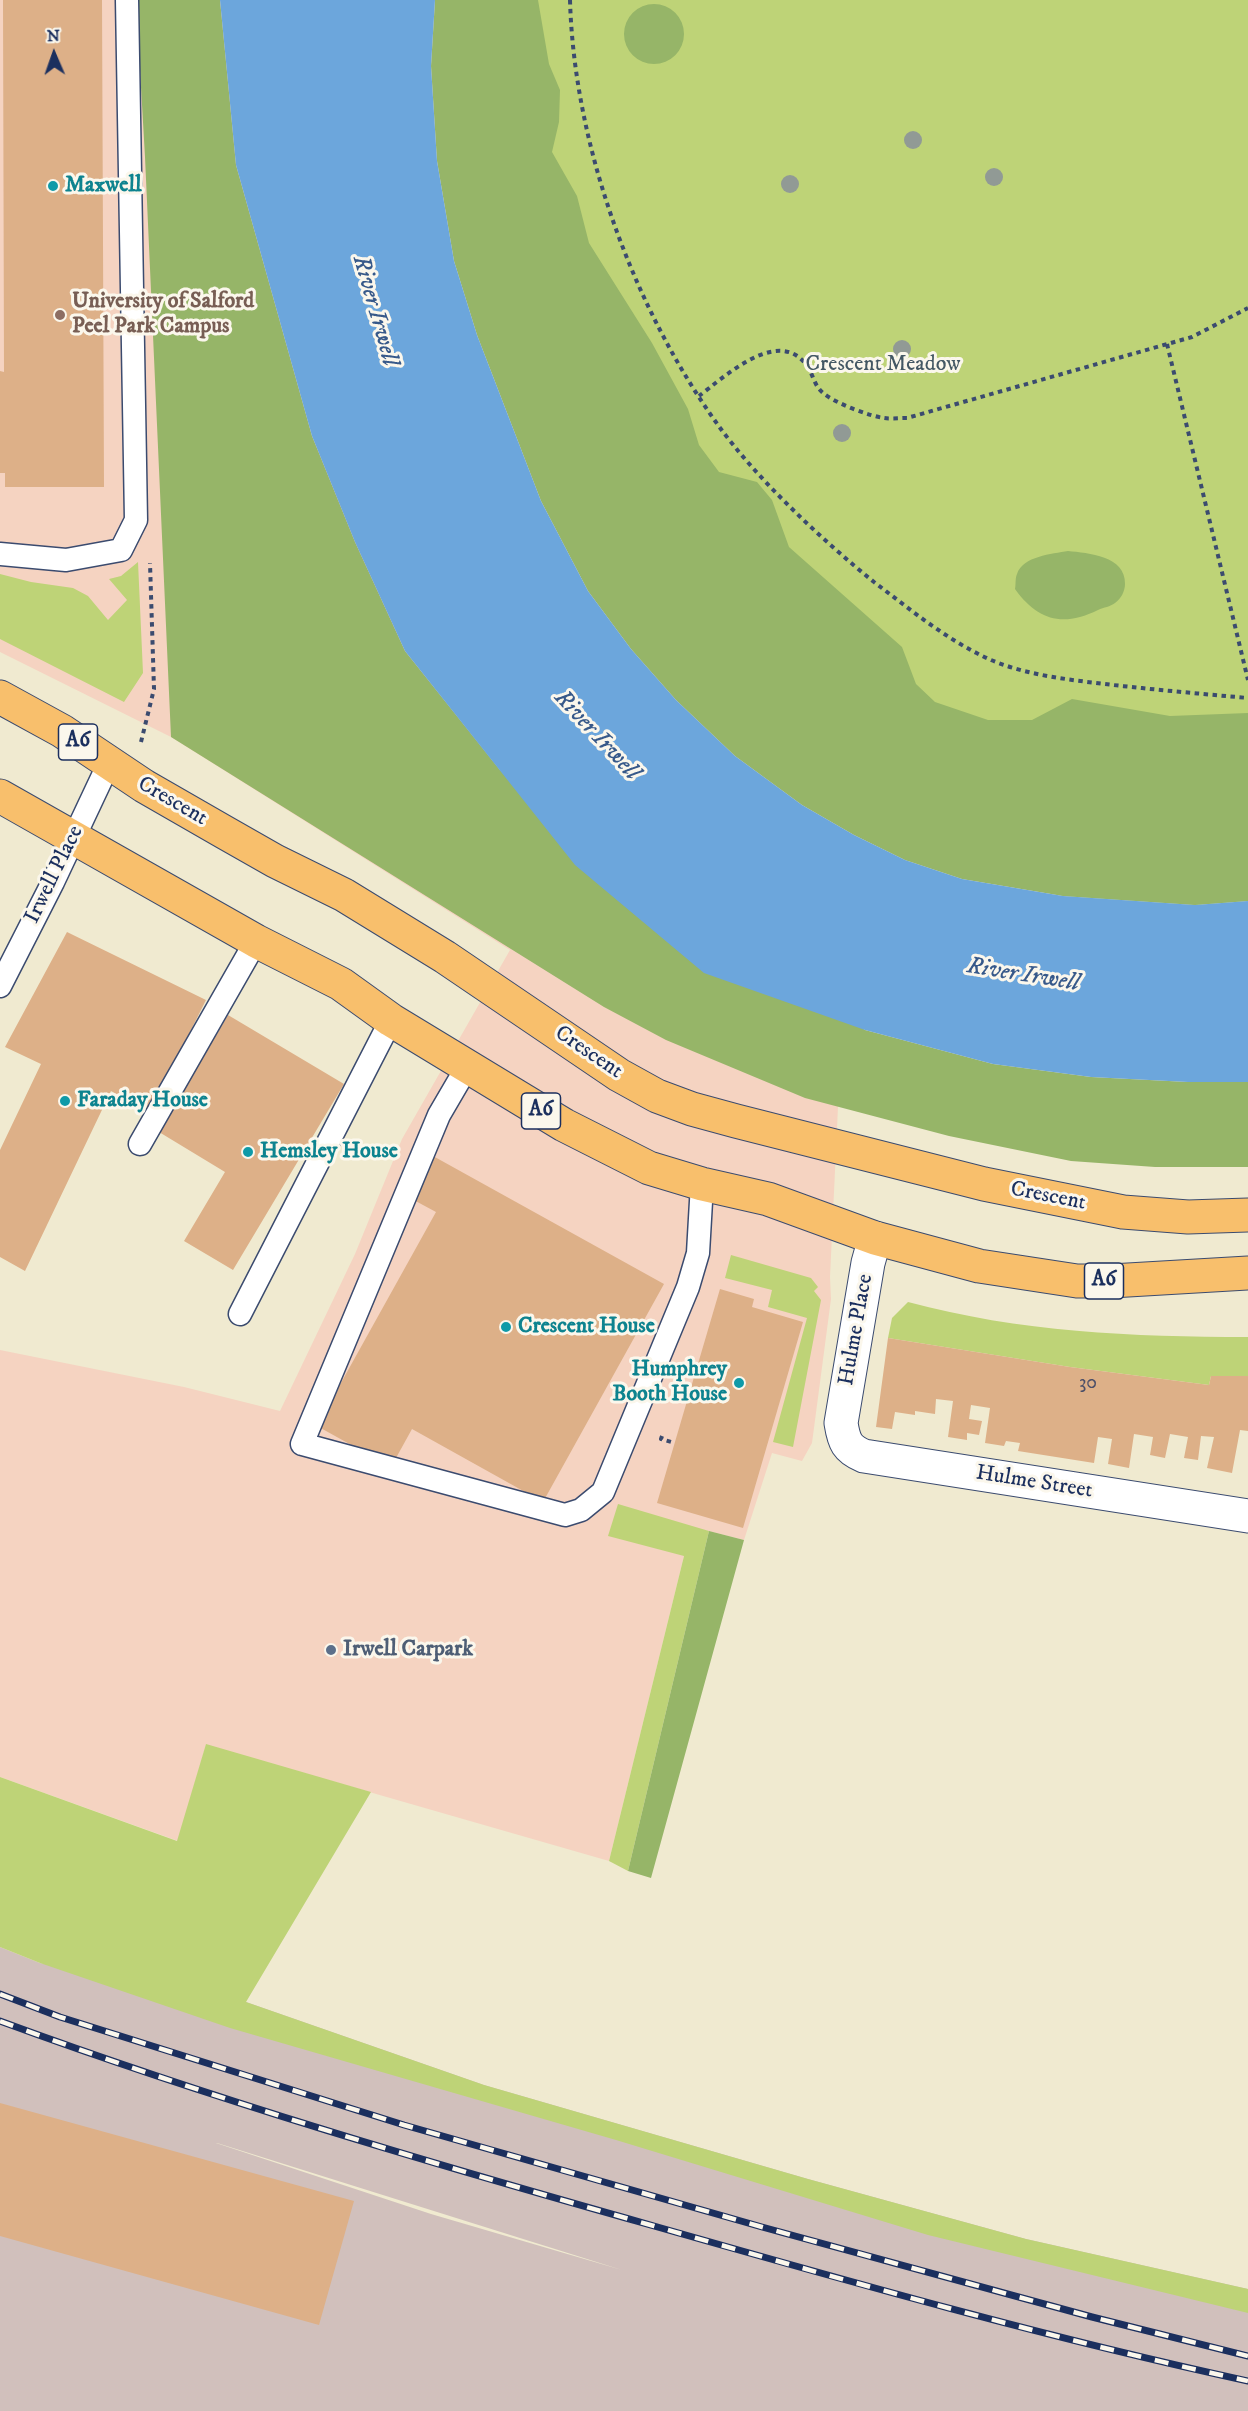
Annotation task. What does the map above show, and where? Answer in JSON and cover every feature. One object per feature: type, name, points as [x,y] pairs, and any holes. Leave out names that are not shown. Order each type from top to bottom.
[{"type":"highway","name":"Crescent","points":[[0,697],[62,731],[144,786],[275,861],[344,895],[445,957],[619,1075],[657,1096],[692,1109],[736,1121],[984,1184],[1123,1212],[1188,1217],[1248,1215]]},
{"type":"highway","name":"A6","points":[[0,796],[144,880],[341,984],[391,1020],[466,1067],[564,1125],[649,1167],[702,1184],[768,1199],[875,1238],[979,1266],[1077,1281],[1248,1273]]},
{"type":"street","name":"Hulme Place","points":[[841,1424],[868,1263],[875,1238]]},
{"type":"street","name":"Hulme Street","points":[[841,1424],[844,1442],[852,1451],[864,1456],[1248,1516]]},
{"type":"lane","points":[[0,554],[66,561],[121,550],[136,520],[127,0]]},
{"type":"lane","name":"Irwell Place","points":[[0,986],[109,763]]},
{"type":"lane","points":[[140,1144],[256,941]]},
{"type":"lane","points":[[240,1314],[391,1020]]},
{"type":"lane","points":[[466,1067],[440,1115],[302,1444],[565,1515],[581,1510],[603,1492],[688,1287],[698,1253],[702,1184]]},
{"type":"path","points":[[570,0],[571,38],[582,110],[600,182],[639,287],[677,361],[699,396],[718,425],[763,478],[850,562],[947,636],[992,660],[1037,674],[1151,689],[1248,698]]},
{"type":"path","points":[[699,396],[744,362],[762,354],[779,351],[792,353],[805,362],[816,386],[824,394],[883,418],[907,418],[1192,337],[1248,308]]},
{"type":"path","points":[[1167,344],[1248,680]]},
{"type":"path","points":[[136,520],[149,543],[154,689],[140,744]]},
{"type":"shaded area","points":[[0,0],[220,0],[236,165],[312,436],[405,651],[500,770],[842,1022],[830,1277],[831,1299],[812,1443],[802,1461],[772,1453],[744,1540],[696,1528],[684,1556],[609,1861],[206,1745],[178,1841],[0,1777],[0,1350],[184,1387],[280,1411],[355,1254],[402,1139],[510,950],[171,737],[0,652]]},
{"type":"shaded area","points":[[0,1947],[40,1963],[246,2002],[484,2085],[808,2179],[1026,2239],[1248,2289],[1248,2411],[0,2411]],"holes":[[[216,2143],[622,2270],[431,2214]]]},
{"type":"green space","points":[[136,0],[220,0],[236,165],[312,436],[355,542],[405,651],[500,770],[865,1030],[993,1064],[1091,1077],[1188,1082],[1248,1082],[1248,1167],[1155,1167],[1071,1161],[949,1136],[805,1098],[666,1040],[604,1007],[171,737]]},
{"type":"green space","name":"Crescent Meadow","points":[[435,0],[1248,0],[1248,901],[1195,905],[1063,896],[905,860]]},
{"type":"green space","points":[[435,0],[538,0],[549,64],[560,90],[559,122],[552,152],[577,196],[589,243],[652,343],[688,409],[699,445],[719,472],[757,482],[772,500],[789,547],[902,647],[916,684],[935,702],[988,720],[1032,720],[1072,699],[1170,716],[1248,713],[1248,901],[1195,905],[1063,896],[962,879],[905,860],[854,835],[802,805],[735,756],[676,700],[631,649],[588,591],[541,501],[477,335],[454,261],[437,161],[431,66]]},
{"type":"green space","points":[[654,4],[675,13],[684,34],[675,55],[654,64],[633,55],[624,34],[633,13]]},
{"type":"green space","points":[[1068,551],[1095,555],[1119,567],[1124,575],[1125,584],[1122,595],[1117,601],[1085,615],[1062,619],[1042,614],[1024,600],[1015,589],[1016,576],[1020,568],[1025,563],[1039,557]]},
{"type":"green space","points":[[138,562],[143,673],[124,702],[0,639],[0,574],[31,582],[73,588],[88,596],[108,620],[127,600],[109,579],[121,576]]},
{"type":"green space","points":[[731,1255],[811,1278],[818,1287],[814,1291],[821,1300],[793,1447],[773,1442],[807,1318],[768,1307],[772,1290],[725,1278]]},
{"type":"green space","points":[[908,1302],[992,1320],[1076,1331],[1162,1336],[1248,1337],[1248,1376],[1211,1376],[1209,1385],[1070,1367],[888,1338],[892,1318]]},
{"type":"green space","points":[[618,1504],[709,1531],[628,1871],[609,1861],[684,1556],[608,1536]]},
{"type":"green space","points":[[709,1531],[744,1540],[651,1878],[628,1871]]},
{"type":"green space","points":[[206,1744],[371,1792],[246,2002],[484,2085],[808,2179],[1026,2239],[1248,2289],[1248,2313],[928,2235],[616,2140],[230,2028],[40,1963],[0,1947],[0,1777],[177,1841]]},
{"type":"water","name":"River Irwell","points":[[220,0],[435,0],[431,66],[437,161],[454,261],[477,335],[541,501],[588,591],[631,649],[676,700],[735,756],[802,805],[854,835],[905,860],[962,879],[1063,896],[1195,905],[1248,901],[1248,1082],[1188,1082],[1091,1077],[993,1064],[865,1030],[704,973],[575,865],[405,651],[355,542],[312,436],[236,165]]},
{"type":"building","name":"University of Salford Peel Park Campus","points":[[3,0],[102,0],[104,487],[5,487],[5,473],[0,473],[0,371],[4,372]]},
{"type":"building","name":"Faraday House","points":[[67,932],[206,1000],[150,1112],[111,1091],[25,1271],[0,1257],[0,1150],[41,1064],[5,1047]]},
{"type":"building","name":"Hemsley House","points":[[228,1015],[344,1084],[233,1270],[184,1241],[225,1172],[159,1132]]},
{"type":"building","name":"Crescent House","points":[[433,1156],[664,1284],[543,1502],[412,1429],[391,1467],[317,1426],[436,1212],[410,1198]]},
{"type":"building","name":"Humphrey Booth House","points":[[720,1289],[754,1299],[752,1307],[803,1322],[743,1528],[657,1503]]},
{"type":"building","points":[[888,1338],[1070,1367],[1209,1385],[1211,1376],[1248,1376],[1248,1431],[1240,1430],[1232,1473],[1207,1468],[1214,1437],[1201,1436],[1198,1460],[1184,1458],[1188,1437],[1170,1434],[1165,1458],[1150,1455],[1153,1437],[1134,1434],[1129,1468],[1108,1464],[1112,1439],[1098,1437],[1094,1463],[1018,1451],[1020,1443],[1006,1441],[1004,1446],[985,1443],[990,1408],[971,1405],[969,1419],[982,1421],[979,1435],[967,1433],[967,1440],[948,1437],[953,1401],[936,1399],[935,1414],[915,1411],[915,1415],[895,1412],[892,1429],[876,1427]]},
{"type":"building","points":[[0,2103],[354,2201],[319,2325],[0,2236]]},
{"type":"railway","points":[[0,1994],[60,2017],[404,2125],[762,2227],[1092,2317],[1248,2356]]},
{"type":"railway","points":[[0,2021],[162,2078],[489,2179],[950,2308],[1099,2347],[1248,2381]]},
{"type":"place","name":"Maxwell","points":[[53,186]]},
{"type":"place","name":"University of Salford Peel Park Campus","points":[[60,315]]},
{"type":"place","name":"Faraday House","points":[[65,1101]]},
{"type":"place","name":"Hemsley House","points":[[248,1152]]},
{"type":"place","name":"Crescent House","points":[[506,1327]]},
{"type":"place","name":"Humphrey Booth House","points":[[739,1383]]},
{"type":"place","name":"Irwell Carpark","points":[[331,1650]]}]
